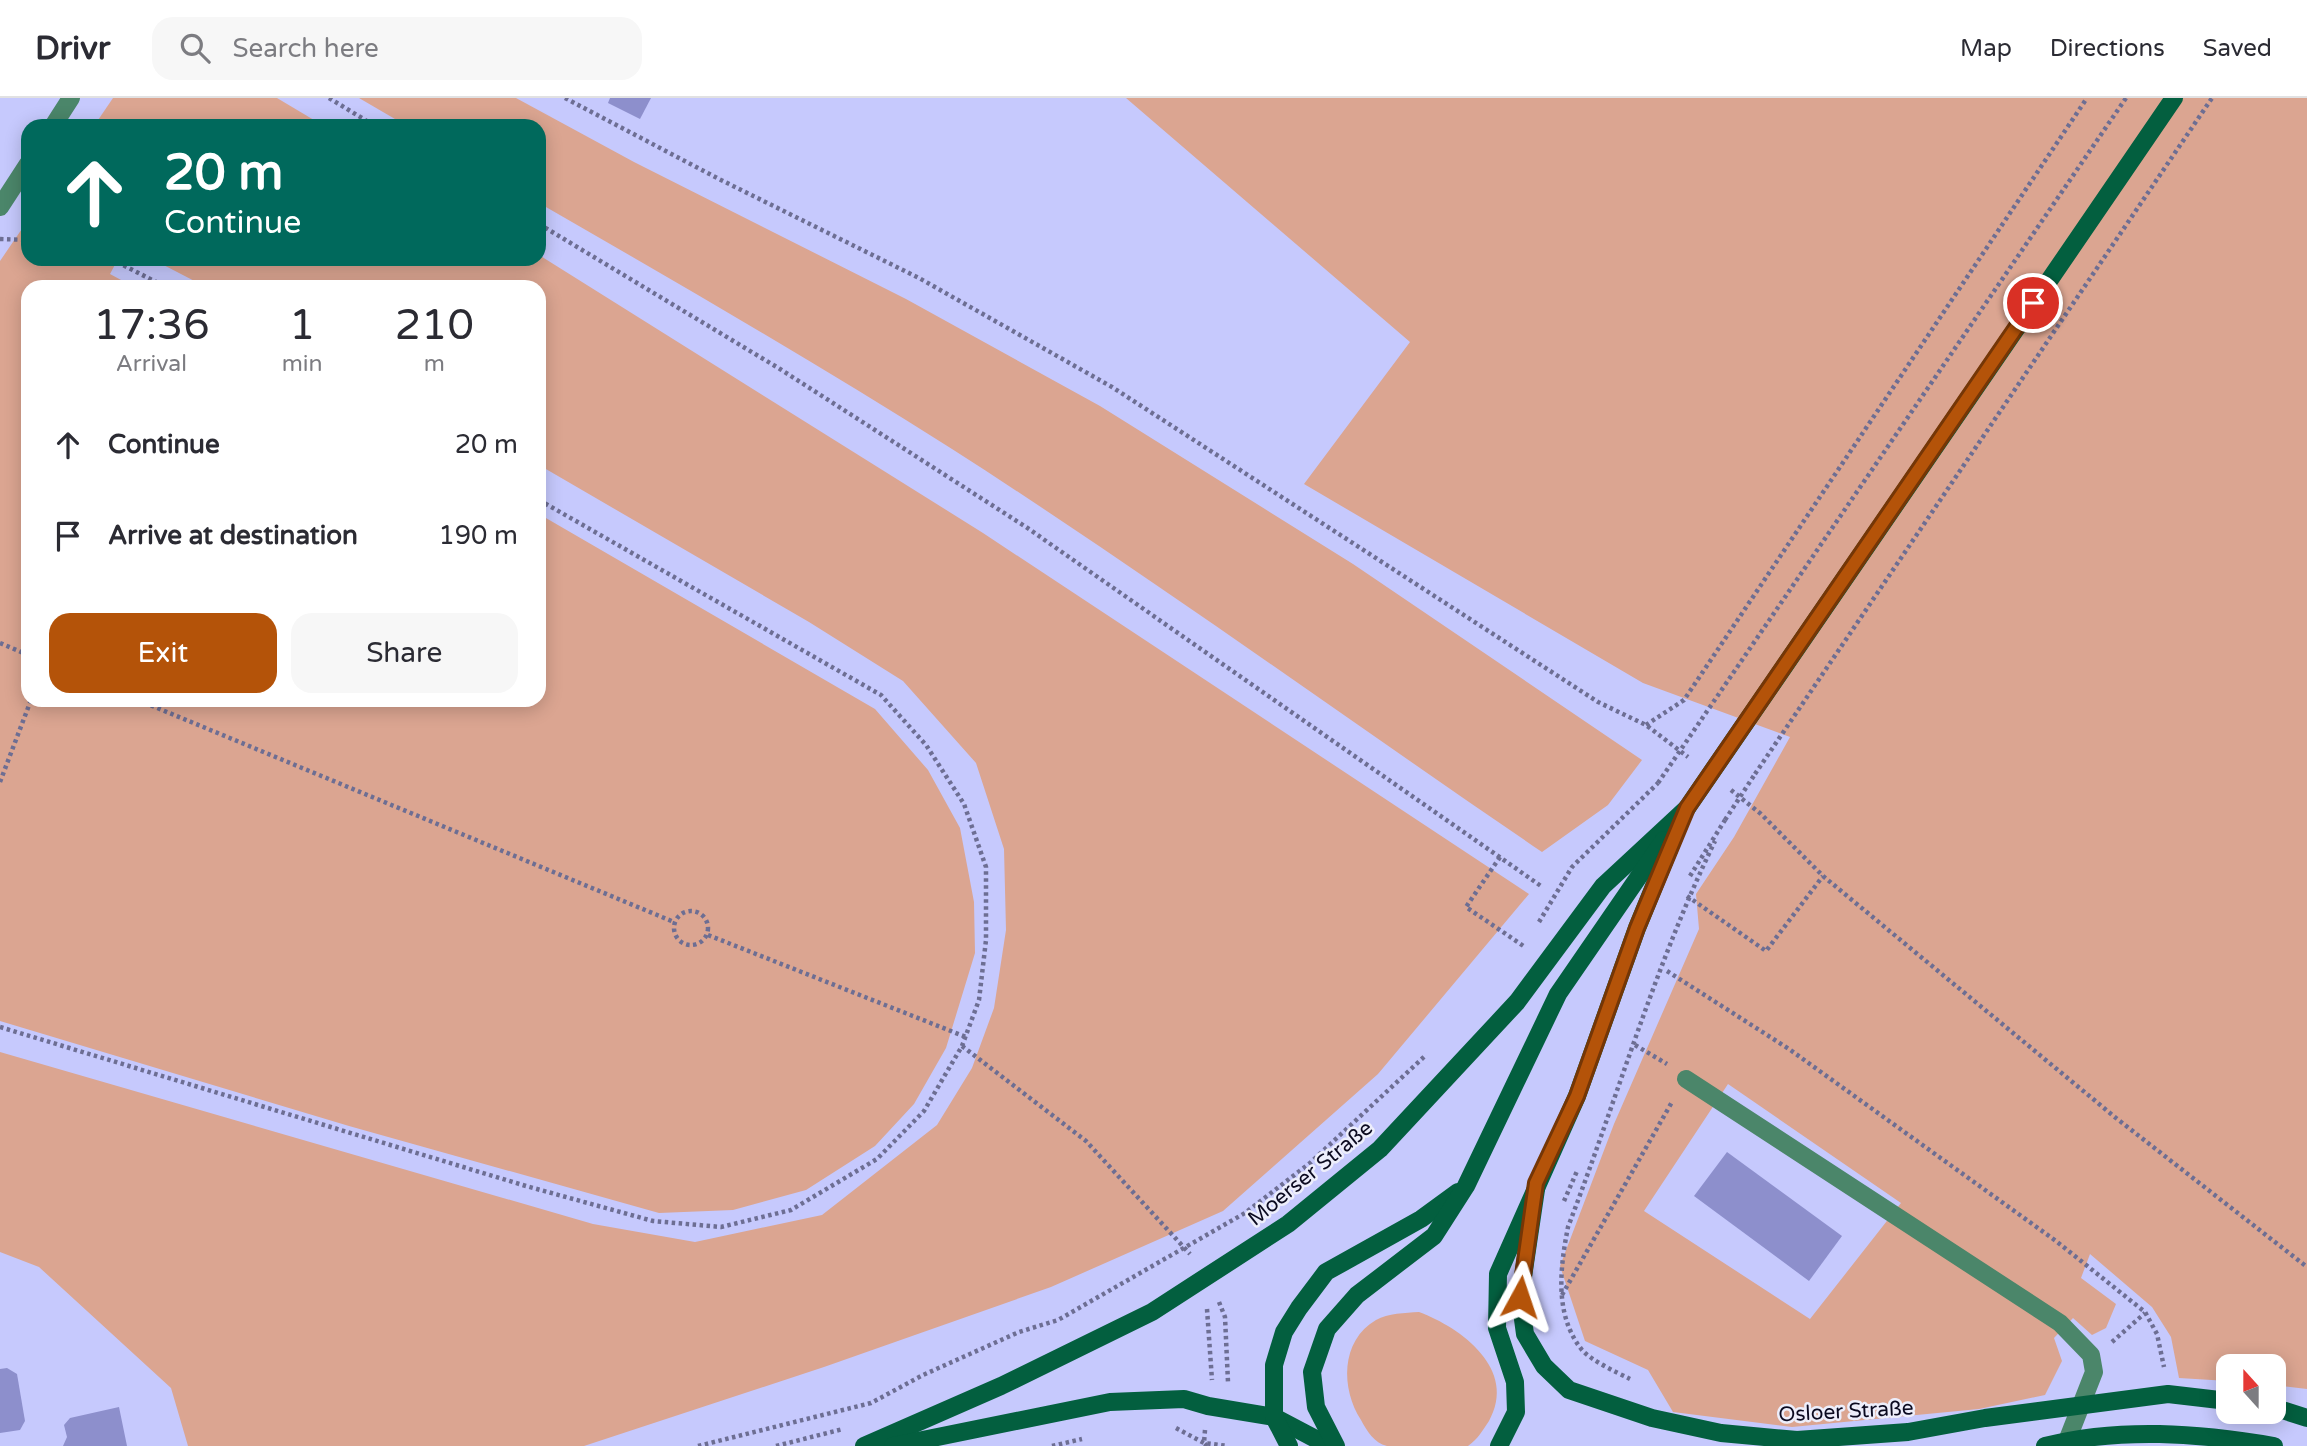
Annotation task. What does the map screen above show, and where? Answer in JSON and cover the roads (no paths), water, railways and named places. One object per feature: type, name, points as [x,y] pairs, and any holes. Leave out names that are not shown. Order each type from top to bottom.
[{"type":"main road","points":[[1336,1446],[1316,1407],[1312,1372],[1327,1329],[1357,1295],[1434,1236],[1466,1186],[1558,994],[2174,98]]},
{"type":"main road","points":[[1499,1446],[1516,1412],[1515,1382],[1497,1328],[1498,1274],[1536,1183],[1577,1096],[1637,928],[1687,808]]},
{"type":"main road","name":"Moerser Straße","points":[[864,1446],[1026,1374],[1152,1312],[1288,1224],[1380,1149],[1517,1002],[1603,886],[1687,808]]},
{"type":"main road","name":"Osloer Straße","points":[[1536,1183],[1520,1297],[1525,1334],[1544,1366],[1569,1390],[1652,1418],[1698,1428],[1797,1440],[1908,1433],[2083,1404],[2168,1394],[2216,1400]]},
{"type":"main road","points":[[1289,1446],[1274,1417],[1274,1365],[1284,1332],[1326,1272],[1421,1219],[1466,1186]]},
{"type":"main road","points":[[893,1446],[1110,1402],[1185,1399],[1217,1408],[1274,1417],[1329,1446]]},
{"type":"main road","points":[[2286,1412],[2307,1419]]},
{"type":"main road","points":[[2045,1446],[2067,1441],[2167,1433],[2224,1437],[2274,1446]]},
{"type":"lane","points":[[58,119],[71,98]]},
{"type":"lane","points":[[0,207],[21,175]]},
{"type":"lane","points":[[1686,1079],[2060,1323],[2091,1355],[2094,1372],[2067,1441]]}]
